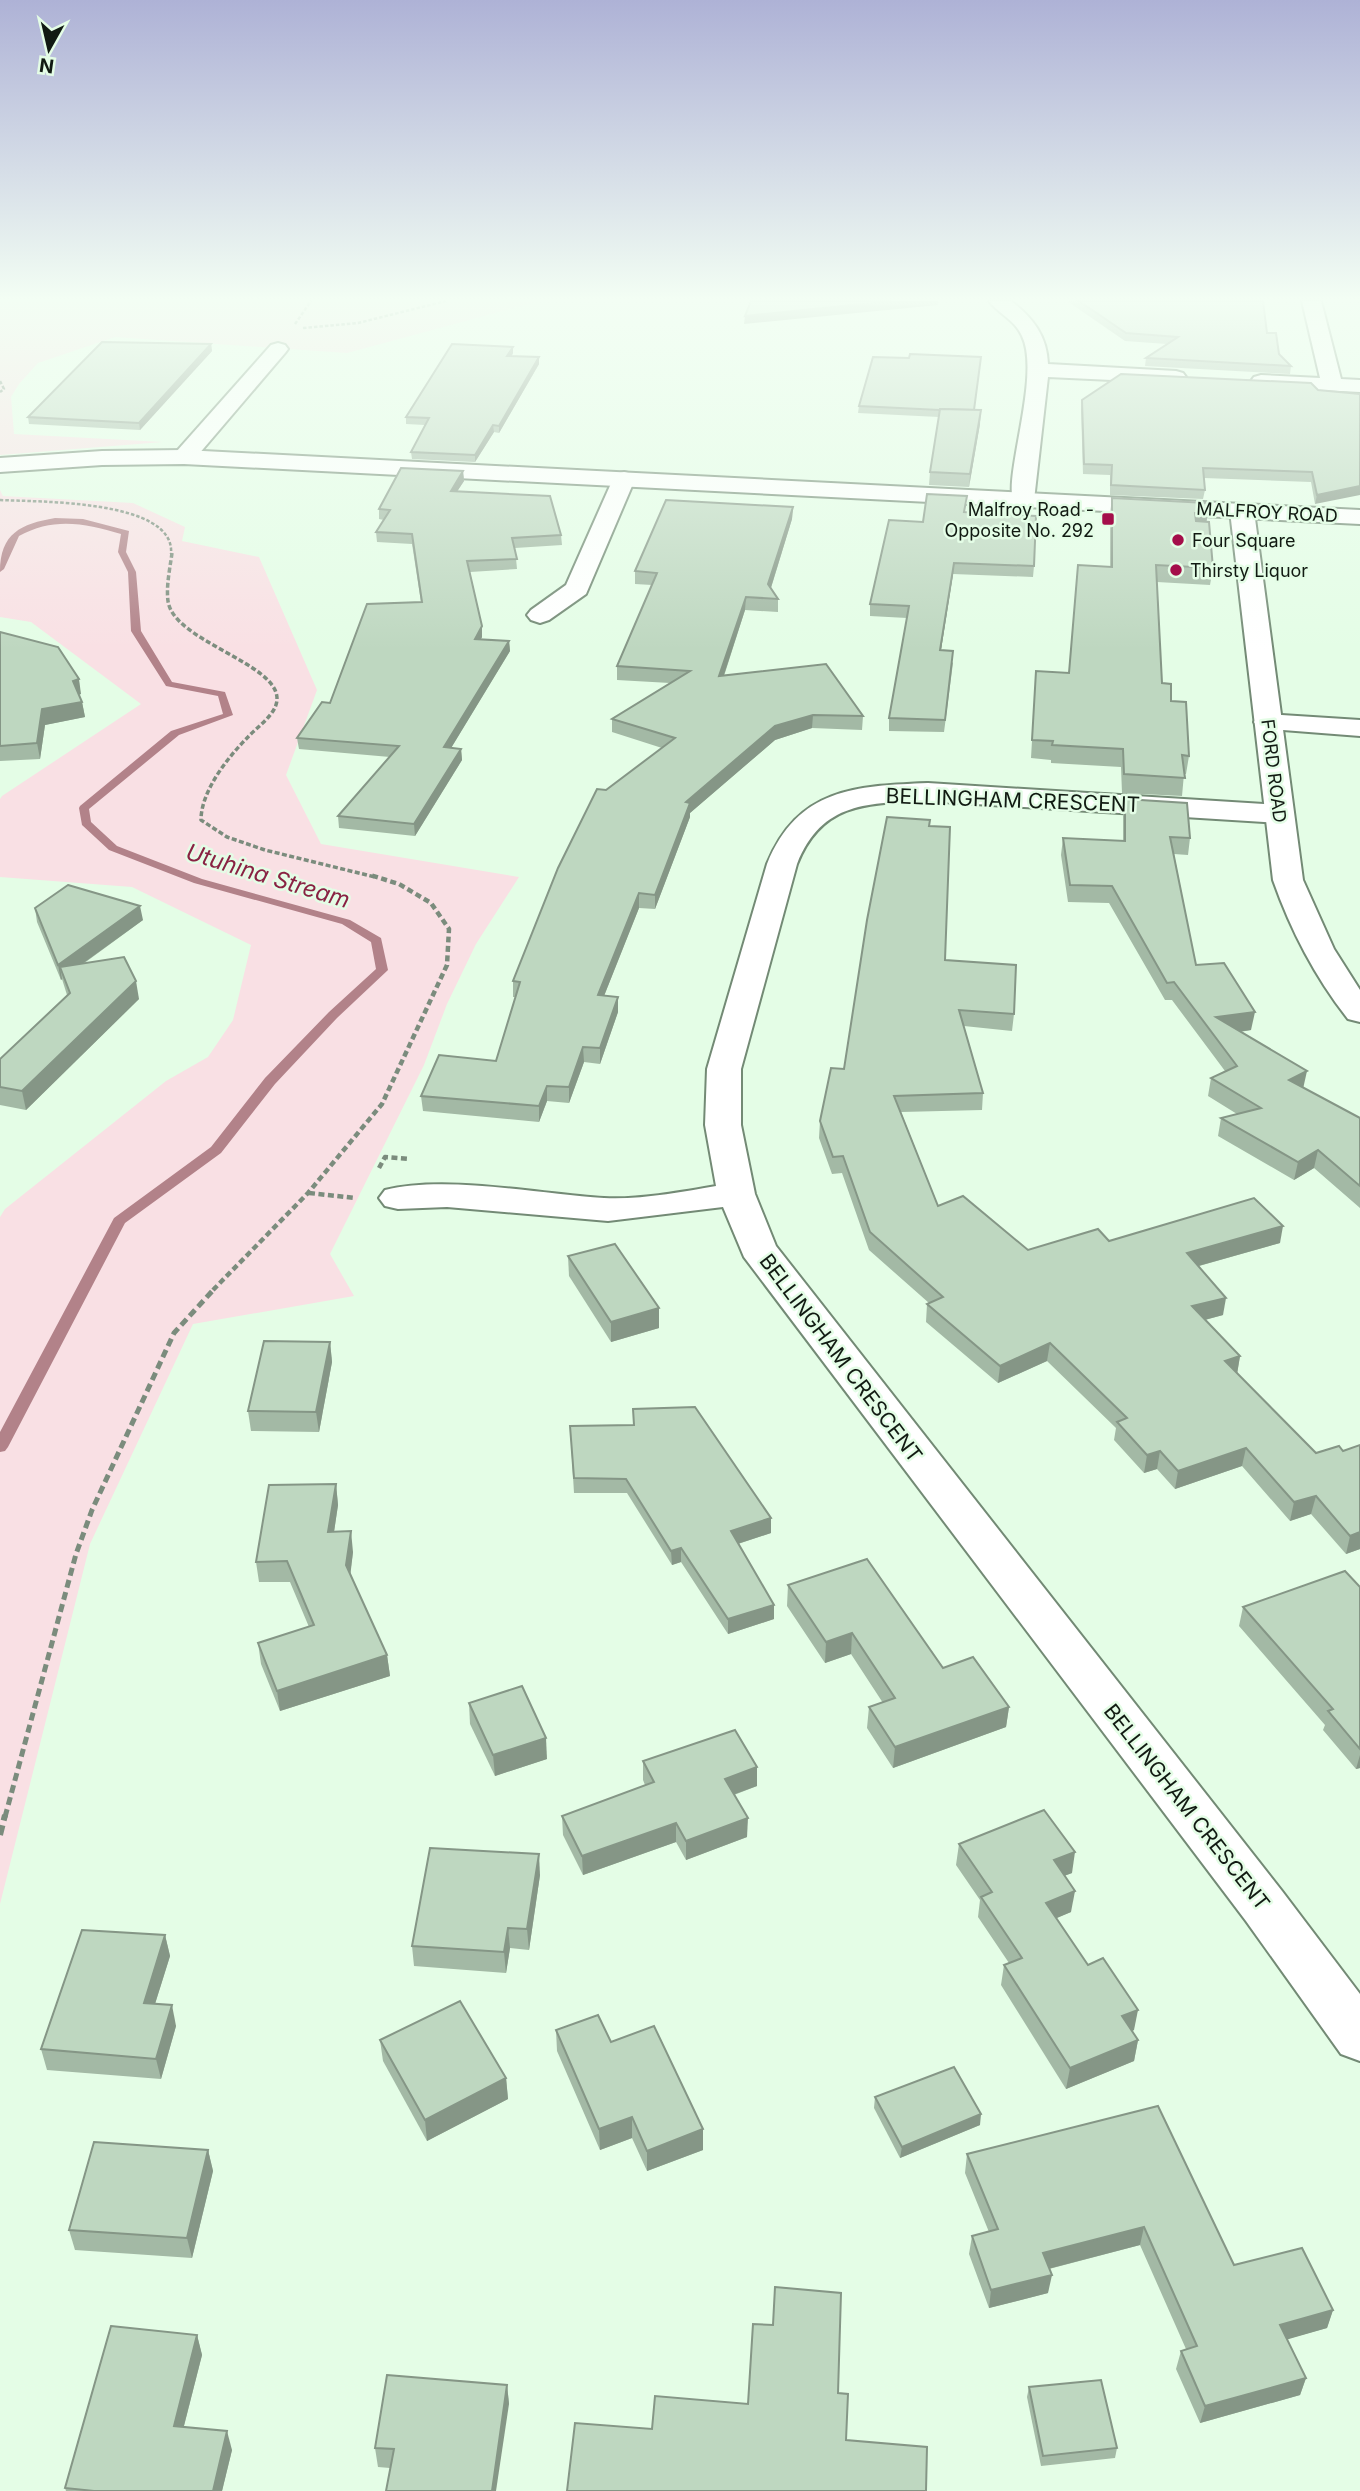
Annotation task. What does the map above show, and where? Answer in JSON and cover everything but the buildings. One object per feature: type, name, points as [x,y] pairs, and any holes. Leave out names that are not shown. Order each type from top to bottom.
[{"type":"street","points":[[184,457],[219,417]]},
{"type":"street","points":[[1023,500],[1032,417]]},
{"type":"street","name":"MALFROY ROAD","points":[[0,466],[102,458],[184,457],[1360,517]]},
{"type":"street","points":[[540,615],[577,589],[624,479]]},
{"type":"street","name":"FORD ROAD","points":[[1242,511],[1288,880],[1302,919],[1328,968],[1360,1012]]},
{"type":"street","points":[[1268,722],[1360,728]]},
{"type":"street","name":"BELLINGHAM CRESCENT","points":[[1279,814],[929,792],[874,794],[839,802],[811,819],[795,835],[782,864],[724,1069],[723,1125],[736,1194],[758,1248],[1256,1895],[1360,2036]]},
{"type":"street","points":[[398,1198],[447,1196],[608,1210],[736,1194]]},
{"type":"path","points":[[0,500],[101,508],[144,518],[156,525],[172,547],[168,602],[171,610],[189,630],[244,664],[274,687],[277,693],[275,705],[245,739],[202,803],[200,815],[206,826],[223,836],[262,849],[380,878],[431,900],[447,918],[453,941],[452,953],[400,1072],[382,1104],[308,1193],[249,1256],[194,1307],[174,1333],[163,1354],[92,1510],[76,1554],[0,1835]]},
{"type":"path","points":[[308,1193],[360,1198]]},
{"type":"shaded area","points":[[0,417],[13,417],[14,434],[163,442],[0,455]]},
{"type":"shaded area","points":[[0,490],[3,496],[133,503],[185,527],[182,541],[259,557],[317,690],[286,775],[321,844],[519,877],[476,944],[447,1004],[424,1065],[330,1254],[354,1296],[193,1324],[90,1544],[0,1904],[0,1217],[5,1209],[166,1081],[208,1057],[233,1020],[251,945],[132,887],[0,877],[2,796],[141,704],[31,622],[0,617]]},
{"type":"waterway","name":"Utuhina Stream","points":[[0,569],[15,535],[28,527],[55,520],[69,520],[98,524],[126,533],[122,552],[132,572],[136,631],[169,684],[222,694],[228,715],[175,733],[84,808],[86,823],[113,848],[198,881],[346,922],[377,940],[382,970],[333,1015],[270,1081],[216,1150],[119,1221],[0,1447]]},
{"type":"place","name":"Malfroy Road - Opposite No. 292","points":[[1108,519]]},
{"type":"place","name":"Four Square","points":[[1178,540]]},
{"type":"place","name":"Thirsty Liquor","points":[[1176,570]]}]
